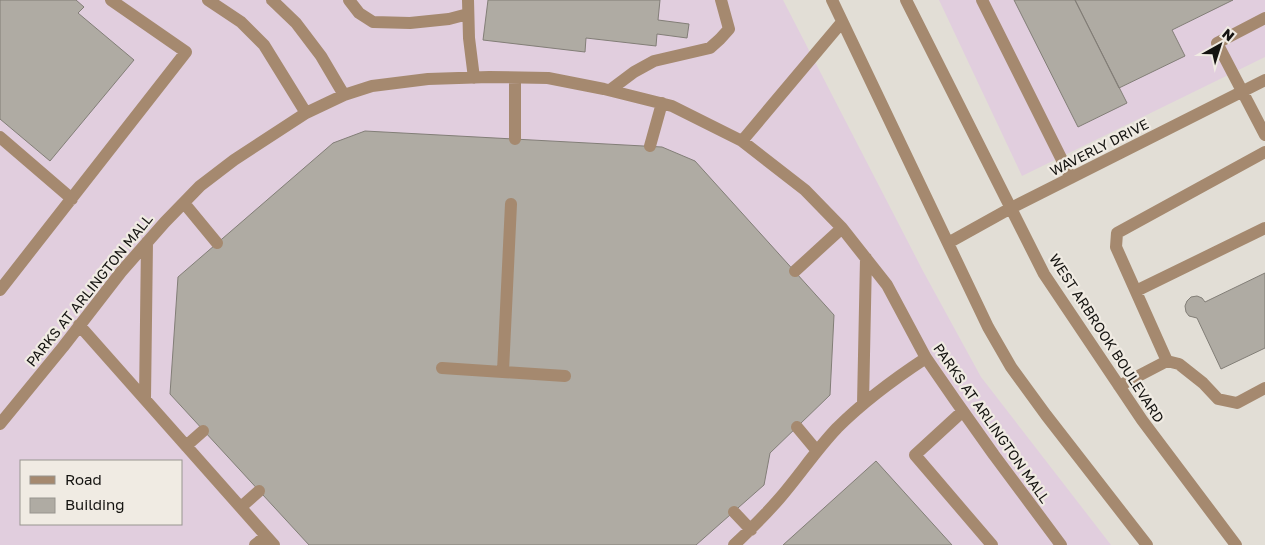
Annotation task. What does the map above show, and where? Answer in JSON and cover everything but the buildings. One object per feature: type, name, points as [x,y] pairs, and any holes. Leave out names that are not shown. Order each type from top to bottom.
[{"type":"street","points":[[0,290],[186,52],[111,0]]},
{"type":"street","points":[[272,0],[296,23],[321,56],[344,95]]},
{"type":"street","points":[[349,0],[359,13],[373,22],[410,23],[449,19],[468,14]]},
{"type":"street","points":[[468,0],[469,38],[474,78]]},
{"type":"street","points":[[610,90],[634,72],[654,61],[710,48],[728,29],[721,0]]},
{"type":"street","points":[[832,0],[988,327],[1011,366],[1046,414],[1147,545]]},
{"type":"street","name":"WEST ARBROOK BOULEVARD","points":[[906,0],[1044,274],[1142,420],[1236,545]]},
{"type":"street","points":[[982,0],[1071,178]]},
{"type":"street","points":[[214,2],[241,22],[264,45],[306,113]]},
{"type":"street","points":[[1265,18],[1217,44],[1265,135]]},
{"type":"street","points":[[742,141],[842,22]]},
{"type":"street","points":[[515,78],[515,139]]},
{"type":"street","name":"PARKS AT ARLINGTON MALL","points":[[0,424],[146,242],[200,186],[234,160],[306,113],[344,95],[372,86],[428,79],[548,78],[610,90],[672,106],[742,141],[805,190],[842,228],[887,285],[926,358],[963,412],[1061,545]]},
{"type":"street","name":"WAVERLY DRIVE","points":[[948,243],[1011,208],[1265,80]]},
{"type":"street","points":[[650,146],[662,103]]},
{"type":"street","points":[[0,137],[72,198]]},
{"type":"street","points":[[1167,361],[1116,247],[1117,234],[1265,152]]},
{"type":"street","points":[[184,203],[217,243]]},
{"type":"street","points":[[502,371],[511,204]]},
{"type":"street","points":[[795,271],[842,228]]},
{"type":"street","points":[[1136,291],[1265,228]]},
{"type":"street","points":[[145,400],[146,242]]},
{"type":"street","points":[[863,404],[866,258]]},
{"type":"street","points":[[79,325],[270,540],[255,545]]},
{"type":"street","points":[[734,545],[780,499],[837,428],[896,378],[926,358]]},
{"type":"street","points":[[1119,386],[1167,361],[1179,364],[1218,399],[1237,403],[1265,388]]},
{"type":"street","points":[[442,368],[564,376]]},
{"type":"street","points":[[963,412],[915,455],[992,545]]},
{"type":"street","points":[[797,427],[817,451]]},
{"type":"street","points":[[186,446],[203,431]]},
{"type":"street","points":[[241,507],[259,491]]},
{"type":"street","points":[[734,512],[751,530]]},
{"type":"shaded area","points":[[0,0],[783,0],[923,271],[981,377],[1111,545],[0,545]]},
{"type":"shaded area","points":[[939,0],[1265,0],[1265,57],[1022,176]]}]
